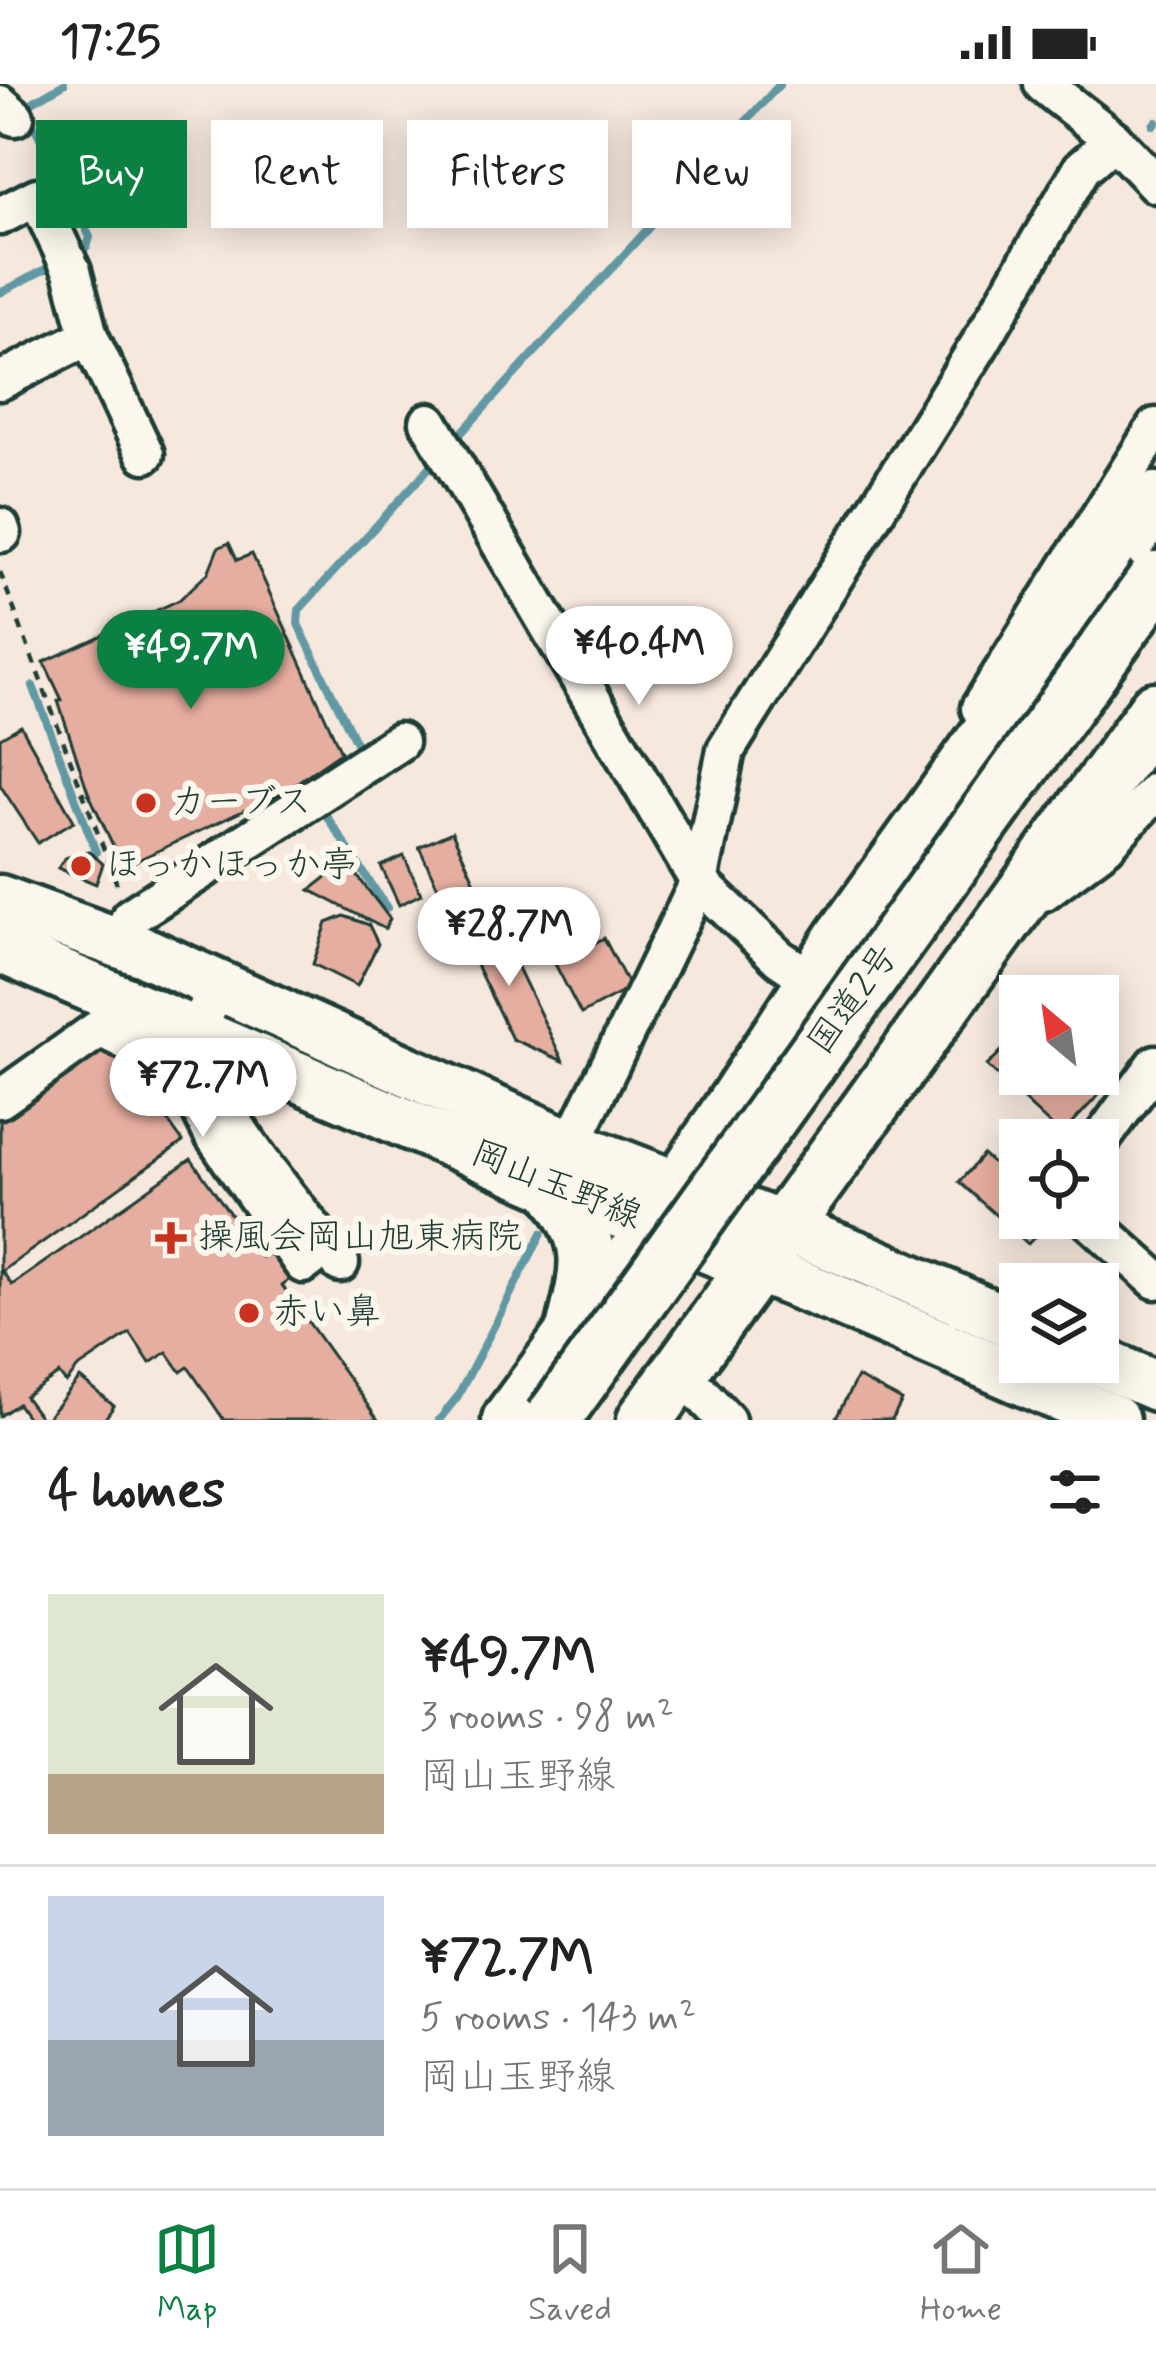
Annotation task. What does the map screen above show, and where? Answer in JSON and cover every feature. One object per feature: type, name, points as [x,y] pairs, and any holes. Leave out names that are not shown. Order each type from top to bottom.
[{"type":"highway","points":[[510,1420],[573,1334],[604,1303],[828,959],[1156,500]]},
{"type":"highway","name":"国道2号","points":[[552,1420],[1156,580]]},
{"type":"highway","name":"国道2号","points":[[596,1420],[1156,641]]},
{"type":"highway","points":[[645,1420],[1156,710]]},
{"type":"highway","points":[[563,1166],[590,1264],[573,1334]]},
{"type":"main road","name":"岡山玉野線","points":[[0,900],[125,931],[217,986],[563,1166]]},
{"type":"main road","name":"岡山玉野線","points":[[0,948],[106,1013],[199,1034],[770,1247],[999,1320]]},
{"type":"main road","name":"岡山玉野線","points":[[770,1247],[1114,1420]]},
{"type":"main road","points":[[1119,1370],[1156,1386]]},
{"type":"street","points":[[1043,84],[1114,140],[1156,184]]},
{"type":"street","points":[[563,1166],[699,882],[726,750],[981,342],[1082,168],[1114,140]]},
{"type":"street","points":[[0,216],[37,197],[66,258],[88,336],[145,454]]},
{"type":"street","points":[[0,381],[88,336]]},
{"type":"street","points":[[440,441],[699,882],[762,943],[828,959],[1025,630],[1156,427]]},
{"type":"street","points":[[125,931],[376,756]]},
{"type":"street","points":[[982,947],[1049,886],[1128,825],[1156,791]]},
{"type":"street","points":[[211,1103],[199,1034],[217,986]]},
{"type":"street","points":[[0,1100],[106,1013],[179,1067],[333,1254]]},
{"type":"street","points":[[1116,1119],[1156,1064]]},
{"type":"street","points":[[1110,1239],[1156,1280]]},
{"type":"street","points":[[680,1371],[726,1420]]},
{"type":"path","points":[[0,572],[125,931]]},
{"type":"building","points":[[229,543],[237,560],[252,554],[341,752],[283,792],[123,867],[88,792],[58,701],[62,700],[44,662],[179,600],[208,573],[218,548]]},
{"type":"building","points":[[21,726],[74,821],[38,843],[0,785],[0,738]]},
{"type":"building","points":[[452,832],[480,893],[448,909],[419,847]]},
{"type":"building","name":"ほっかほっか亭","points":[[89,851],[103,864],[96,884],[58,868],[65,858]]},
{"type":"building","points":[[404,856],[421,894],[399,905],[381,866]]},
{"type":"building","points":[[337,869],[356,874],[390,919],[385,929],[310,890]]},
{"type":"building","points":[[344,916],[369,925],[378,944],[357,986],[313,964],[327,923]]},
{"type":"building","points":[[495,920],[563,1061],[512,1039],[462,936]]},
{"type":"building","points":[[604,938],[630,988],[581,1014],[555,964]]},
{"type":"building","points":[[110,1040],[183,1142],[2,1271],[12,1285],[191,1159],[261,1257],[269,1252],[289,1280],[282,1285],[378,1420],[224,1420],[188,1367],[181,1372],[167,1352],[150,1363],[130,1333],[77,1369],[66,1383],[59,1374],[25,1397],[42,1420],[29,1420],[18,1404],[0,1416],[0,1118]]},
{"type":"building","points":[[999,1054],[999,1077],[987,1066]]},
{"type":"building","points":[[1018,1095],[1099,1095],[1076,1119],[1044,1119]]},
{"type":"building","points":[[983,1155],[999,1169],[999,1218],[959,1182]]},
{"type":"building","points":[[857,1377],[902,1401],[892,1420],[835,1420]]},
{"type":"building","points":[[80,1378],[114,1406],[104,1420],[45,1420]]},
{"type":"waterway","points":[[64,84],[29,104],[27,112],[90,237],[87,247],[76,253]]},
{"type":"waterway","points":[[454,441],[780,84]]},
{"type":"waterway","points":[[1153,125],[1156,121]]},
{"type":"waterway","points":[[0,293],[57,263]]},
{"type":"waterway","points":[[362,755],[298,624],[299,610],[440,456]]},
{"type":"waterway","points":[[33,686],[96,852]]},
{"type":"waterway","points":[[327,806],[322,809],[387,908]]},
{"type":"waterway","points":[[439,1420],[458,1396],[542,1233]]},
{"type":"place","name":"カーブス","points":[[146,803]]},
{"type":"place","name":"ほっかほっか亭","points":[[81,866]]},
{"type":"place","name":"操風会岡山旭東病院","points":[[171,1238]]},
{"type":"place","name":"赤い鼻","points":[[249,1313]]}]
